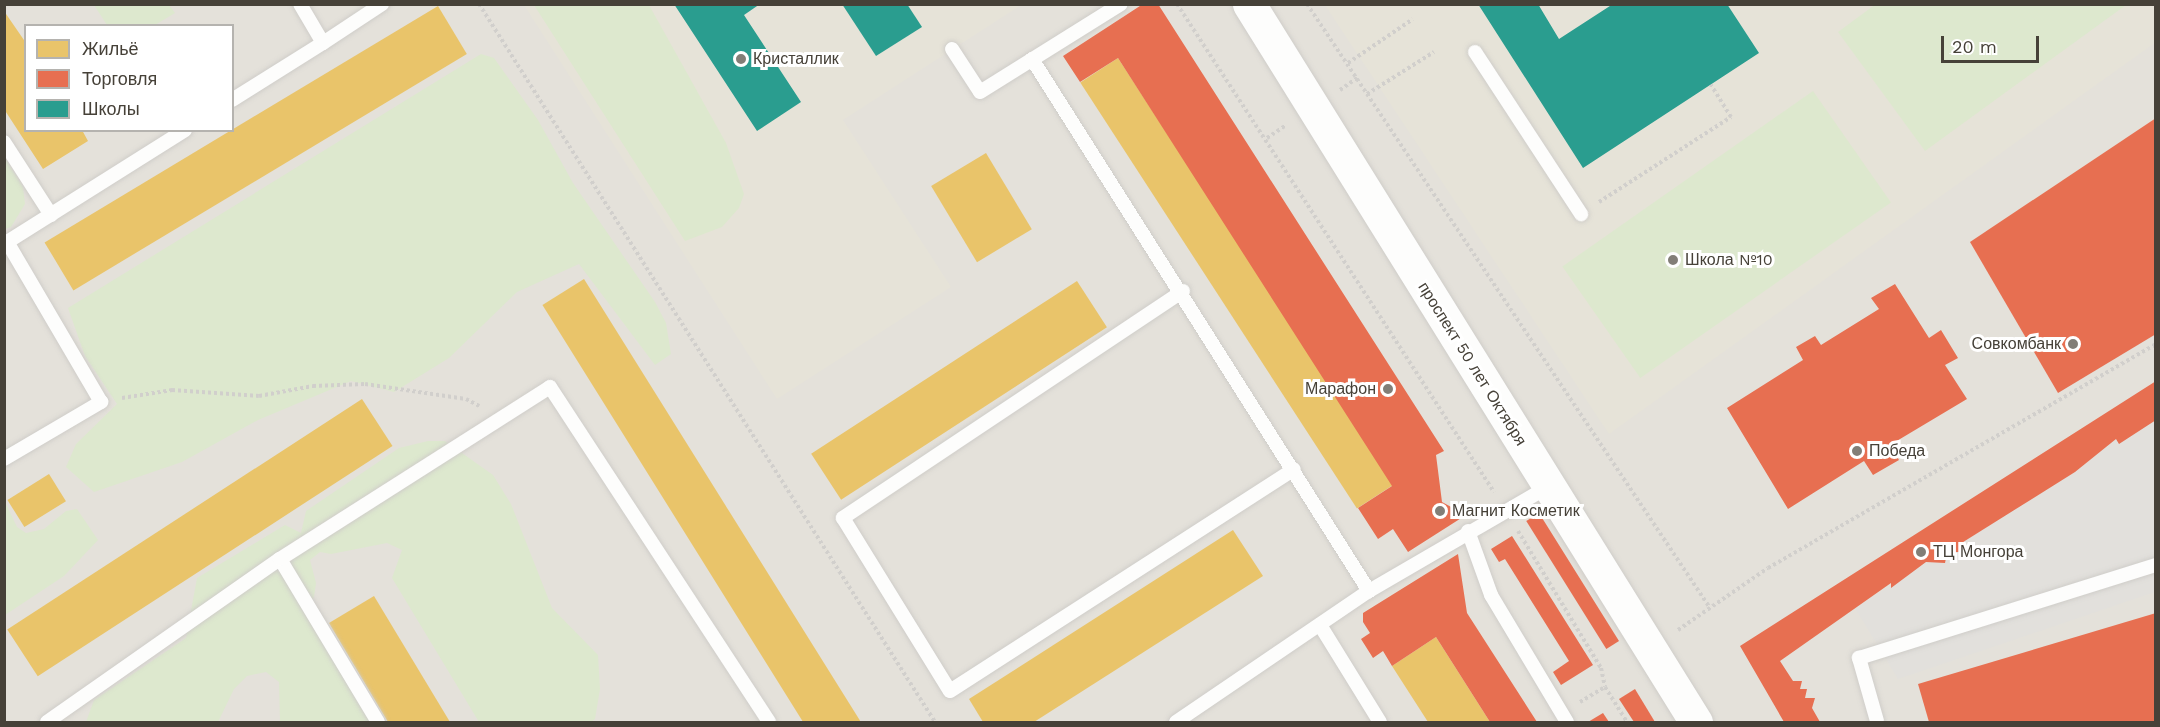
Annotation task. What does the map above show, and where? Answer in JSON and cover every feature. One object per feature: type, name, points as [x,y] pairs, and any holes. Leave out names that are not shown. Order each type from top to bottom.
[{"type":"street","name":"проспект 50 лет Октября","points":[[1249,4],[1696,723]]},
{"type":"lane","points":[[300,4],[323,43]]},
{"type":"lane","points":[[234,99],[382,4]]},
{"type":"lane","points":[[952,49],[980,92],[1121,4]]},
{"type":"lane","points":[[1475,51],[1581,214]]},
{"type":"lane","points":[[1032,59],[1183,291],[1369,591]]},
{"type":"lane","points":[[4,459],[101,402],[6,243],[182,132]]},
{"type":"lane","points":[[4,142],[51,215]]},
{"type":"lane","points":[[1183,291],[843,518],[950,691],[1294,469]]},
{"type":"lane","points":[[47,723],[280,559],[550,387],[769,723]]},
{"type":"lane","points":[[1176,723],[1369,591],[1468,531],[1548,487]]},
{"type":"lane","points":[[1468,531],[1491,595],[1567,723]]},
{"type":"lane","points":[[280,559],[378,723]]},
{"type":"lane","points":[[1877,722],[1859,658],[2156,565]]},
{"type":"lane","points":[[1320,625],[1380,723]]},
{"type":"path","points":[[479,4],[935,723]]},
{"type":"path","points":[[1177,4],[1506,510],[1601,668],[1605,687],[1627,723]]},
{"type":"path","points":[[1306,4],[1348,63],[1710,608]]},
{"type":"path","points":[[1348,63],[1413,19]]},
{"type":"path","points":[[1367,94],[1434,52]]},
{"type":"path","points":[[1581,214],[1731,117],[1711,85]]},
{"type":"path","points":[[1650,649],[1768,568],[2156,344]]},
{"type":"path","points":[[101,402],[172,390],[259,396],[313,386],[365,384],[466,399],[501,417]]},
{"type":"shaded area","name":"Школа №10","points":[[2155,4],[2156,42],[1609,434],[1325,5]]},
{"type":"shaded area","points":[[5,5],[2155,5],[2155,722],[5,722]]},
{"type":"shaded area","points":[[524,5],[1021,5],[843,120],[951,287],[777,399]]},
{"type":"shaded area","points":[[2155,415],[2155,592],[1898,679],[1855,608]]},
{"type":"green space","points":[[1876,4],[2126,5],[1925,151],[1838,32]]},
{"type":"green space","points":[[94,5],[169,5],[175,13],[157,24],[106,24]]},
{"type":"green space","points":[[534,5],[649,5],[726,143],[744,194],[739,208],[722,227],[685,241]]},
{"type":"green space","points":[[481,54],[494,58],[538,120],[573,183],[655,302],[666,323],[671,354],[655,365],[579,264],[517,292],[449,358],[394,392],[351,381],[258,420],[182,462],[94,492],[66,467],[76,444],[117,404],[85,356],[68,308]]},
{"type":"green space","points":[[1813,91],[1891,202],[1640,378],[1562,267]]},
{"type":"green space","points":[[5,158],[23,187],[25,204],[11,227],[5,229]]},
{"type":"green space","points":[[428,441],[445,441],[493,475],[511,504],[552,608],[598,655],[600,689],[595,719],[591,722],[479,722],[392,578],[402,550],[387,543],[331,554],[320,552],[310,560],[316,583],[314,597],[306,610],[372,722],[280,722],[279,682],[266,672],[247,676],[234,689],[218,722],[86,722],[94,700],[186,638],[197,578],[285,525],[301,533],[306,511],[399,448]]},
{"type":"green space","points":[[5,502],[17,527],[26,533],[44,529],[66,511],[77,509],[98,540],[64,576],[5,615]]},
{"type":"building: Жильё","points":[[438,6],[467,54],[73,290],[45,242],[228,132],[234,132],[234,129]]},
{"type":"building: Жильё","points":[[4,11],[24,40],[24,132],[83,132],[88,141],[43,169],[4,109]]},
{"type":"building: Жильё","points":[[1118,58],[1395,484],[1357,509],[1080,83]]},
{"type":"building: Жильё","points":[[986,153],[1032,229],[977,262],[931,186]]},
{"type":"building: Жильё","points":[[584,279],[860,721],[803,722],[542,305]]},
{"type":"building: Жильё","points":[[1077,281],[1107,327],[841,500],[811,454]]},
{"type":"building: Жильё","points":[[362,399],[392,446],[38,676],[7,629]]},
{"type":"building: Жильё","points":[[49,474],[66,501],[24,527],[7,500]]},
{"type":"building: Жильё","points":[[1233,530],[1263,576],[1034,722],[983,722],[969,699]]},
{"type":"building: Жильё","points":[[374,596],[450,722],[388,722],[329,623]]},
{"type":"building: Жильё","points":[[1436,637],[1490,722],[1428,722],[1392,666]]},
{"type":"building: Торговля","points":[[1143,4],[1158,4],[1444,451],[1436,455],[1442,502],[1466,515],[1408,552],[1393,529],[1378,539],[1358,508],[1392,486],[1118,58],[1080,82],[1063,56]]},
{"type":"building: Торговля","points":[[2156,118],[2156,334],[2058,393],[1970,242]]},
{"type":"building: Торговля","points":[[1895,284],[1929,338],[1941,330],[1958,358],[1945,365],[1967,399],[1890,445],[1899,460],[1873,475],[1864,461],[1788,509],[1727,408],[1803,360],[1796,347],[1815,336],[1821,345],[1879,309],[1871,298]]},
{"type":"building: Торговля","name":"ТЦ Монгора","points":[[2156,381],[2156,420],[2119,444],[2116,439],[2075,472],[1960,544],[1961,552],[1954,552],[1955,557],[1946,558],[1945,563],[1926,562],[1891,588],[1891,583],[1780,661],[1793,681],[1802,681],[1800,689],[1807,689],[1805,698],[1815,698],[1812,708],[1820,722],[1784,722],[1740,646]]},
{"type":"building: Торговля","points":[[1539,513],[1619,641],[1606,649],[1526,521]]},
{"type":"building: Торговля","points":[[1512,536],[1593,665],[1561,685],[1553,672],[1569,661],[1505,559],[1499,562],[1491,549]]},
{"type":"building: Торговля","points":[[1458,554],[1467,613],[1537,722],[1490,722],[1436,637],[1392,666],[1383,651],[1373,658],[1361,639],[1370,633],[1363,622],[1363,613]]},
{"type":"building: Торговля","points":[[2156,613],[2156,722],[1929,722],[1918,684]]},
{"type":"building: Торговля","points":[[1635,689],[1655,722],[1634,722],[1619,699]]},
{"type":"building: Торговля","points":[[1603,713],[1609,722],[1588,722]]},
{"type":"building: Школы","name":"Кристаллик","points":[[674,4],[760,4],[744,15],[801,102],[757,131]]},
{"type":"building: Школы","name":"Кристаллик","points":[[842,4],[907,4],[922,27],[876,56]]},
{"type":"building: Школы","points":[[1478,4],[1538,4],[1559,39],[1613,4],[1727,4],[1759,53],[1583,168]]},
{"type":"place","name":"Кристаллик","points":[[741,59]]},
{"type":"place","name":"Школа №10","points":[[1673,260]]},
{"type":"place","name":"Совкомбанк","points":[[2073,344]]},
{"type":"place","name":"Марафон","points":[[1388,389]]},
{"type":"place","name":"Победа","points":[[1857,451]]},
{"type":"place","name":"Магнит Косметик","points":[[1440,511]]},
{"type":"place","name":"ТЦ Монгора","points":[[1921,552]]}]
